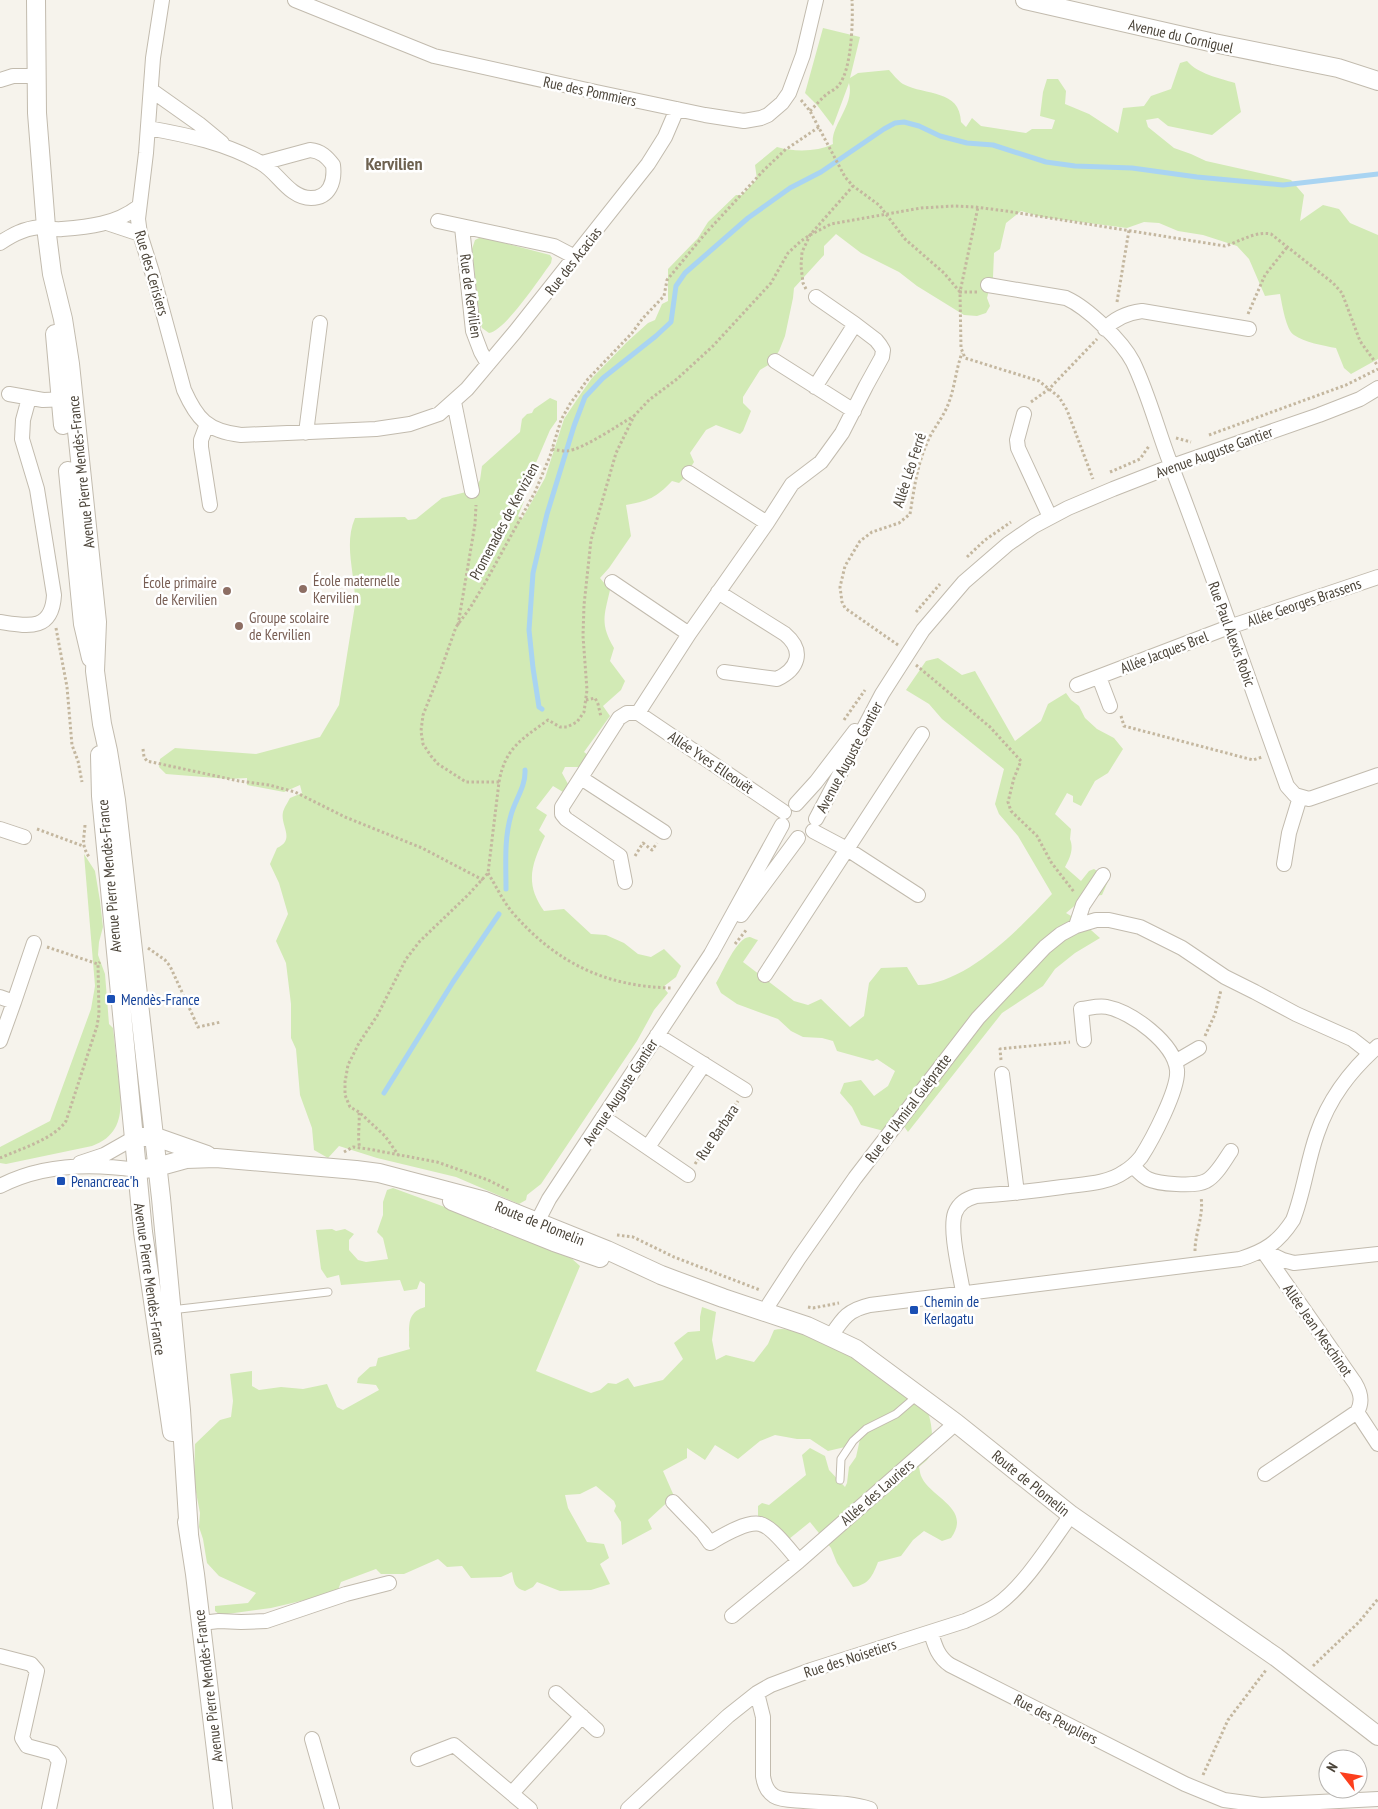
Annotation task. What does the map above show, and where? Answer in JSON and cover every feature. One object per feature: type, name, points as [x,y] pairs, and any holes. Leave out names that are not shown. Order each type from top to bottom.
[{"type":"street","name":"Avenue Pierre Mendès-France","points":[[36,0],[37,113],[46,228],[52,274],[63,319],[67,400],[97,622],[95,671],[102,724],[116,800],[152,1136],[157,1167],[182,1420],[190,1534],[223,1809]]},
{"type":"street","name":"Rue des Cerisiers","points":[[162,0],[156,27],[148,128],[138,207],[140,234],[184,390],[194,412],[207,424]]},
{"type":"street","name":"Rue des Pommiers","points":[[295,0],[434,56],[729,120],[761,118],[774,110],[789,93],[803,55],[816,0]]},
{"type":"street","name":"Avenue du Corniguel","points":[[1025,0],[1214,43],[1338,68],[1378,81]]},
{"type":"street","name":"Avenue du Corniguel","points":[[1338,68],[1378,69]]},
{"type":"street","points":[[0,80],[13,76],[36,76]]},
{"type":"street","points":[[151,90],[199,124],[224,145]]},
{"type":"street","name":"Rue des Acacias","points":[[207,424],[230,434],[240,435],[306,433],[376,429],[410,424],[439,414],[454,402],[488,364],[648,164],[668,132],[677,109]]},
{"type":"street","points":[[148,128],[187,135],[224,145],[262,163],[286,186],[303,197],[321,196],[330,189],[334,182],[334,165],[321,152],[316,150],[262,163]]},
{"type":"street","points":[[0,243],[26,229],[35,227],[59,230],[107,223],[121,218],[138,207]]},
{"type":"street","points":[[438,221],[554,246],[575,257]]},
{"type":"street","points":[[107,223],[140,234]]},
{"type":"street","name":"Rue de Kervilien","points":[[462,227],[473,331],[478,346],[488,364]]},
{"type":"street","name":"Rue Paul Alexis Robic","points":[[988,285],[1066,298],[1110,325],[1133,362],[1274,753],[1287,786],[1291,792],[1300,797]]},
{"type":"street","points":[[624,882],[620,856],[566,819],[562,814],[562,807],[619,718],[627,713],[638,713],[689,634],[792,484],[821,462],[842,433],[882,358],[883,350],[876,340],[816,297]]},
{"type":"street","points":[[1110,325],[1134,312],[1142,311],[1245,328]]},
{"type":"street","points":[[306,433],[320,323]]},
{"type":"street","points":[[815,387],[855,324]]},
{"type":"street","points":[[775,361],[854,411]]},
{"type":"street","name":"Avenue Auguste Gantier","points":[[712,954],[787,814],[816,782],[882,694],[937,612],[978,568],[1008,544],[1068,508],[1113,488],[1360,399],[1378,388]]},
{"type":"street","points":[[9,394],[30,398],[67,400]]},
{"type":"street","points":[[0,622],[32,626],[40,623],[50,614],[53,605],[54,595],[43,514],[33,472],[22,440],[23,420],[30,398]]},
{"type":"street","points":[[454,402],[472,491]]},
{"type":"street","points":[[1024,414],[1017,440],[1018,448],[1050,518]]},
{"type":"street","points":[[207,424],[203,432],[201,447],[210,505]]},
{"type":"street","points":[[689,473],[767,523]]},
{"type":"street","name":"Allée Georges Brassens","points":[[1229,627],[1378,577]]},
{"type":"street","points":[[612,582],[689,634]]},
{"type":"street","points":[[718,592],[785,634],[792,640],[797,652],[792,668],[776,679],[724,672]]},
{"type":"street","name":"Allée Jacques Brel","points":[[1077,685],[1229,627]]},
{"type":"street","points":[[1099,677],[1110,706]]},
{"type":"street","name":"Avenue Auguste Gantier","points":[[814,825],[882,694]]},
{"type":"street","name":"Allée Yves Elleouët","points":[[638,713],[787,814]]},
{"type":"street","name":"Avenue Pierre Mendès-France","points":[[102,724],[101,796],[142,1232],[175,1452],[190,1534]]},
{"type":"street","points":[[765,975],[922,734]]},
{"type":"street","points":[[1284,864],[1289,834],[1300,797],[1309,799],[1320,796],[1378,775]]},
{"type":"street","points":[[581,778],[664,832]]},
{"type":"street","points":[[800,804],[809,807],[815,814],[814,825],[806,836],[798,838],[788,834],[787,814],[800,804]]},
{"type":"street","points":[[814,825],[918,895]]},
{"type":"street","points":[[0,829],[24,837]]},
{"type":"street","name":"Avenue Auguste Gantier","points":[[534,1227],[549,1200],[657,1035],[680,990],[712,954],[798,838]]},
{"type":"street","points":[[1076,926],[1083,905],[1103,875]]},
{"type":"street","name":"Rue de l'Amiral Guépratte","points":[[766,1313],[774,1296],[798,1258],[854,1178],[978,1018],[1045,947],[1076,926],[1096,920],[1109,920],[1140,927],[1182,948],[1225,977],[1296,1014],[1374,1050]]},
{"type":"street","points":[[0,1041],[34,943]]},
{"type":"street","points":[[0,997],[14,1002]]},
{"type":"street","points":[[963,1292],[953,1228],[954,1214],[966,1199],[976,1196],[1017,1193],[1106,1181],[1124,1173],[1133,1166],[1141,1156],[1163,1114],[1172,1093],[1177,1072],[1169,1049],[1161,1039],[1123,1012],[1101,1006],[1081,1010],[1084,1040]]},
{"type":"street","name":"Rue Barbara","points":[[657,1035],[746,1090]]},
{"type":"street","points":[[1175,1062],[1199,1048]]},
{"type":"street","points":[[831,1336],[848,1313],[862,1307],[963,1292],[1240,1259],[1264,1251],[1274,1244],[1293,1220],[1316,1135],[1325,1114],[1347,1077],[1374,1050]]},
{"type":"street","points":[[648,1147],[704,1064]]},
{"type":"street","points":[[1002,1074],[1017,1193]]},
{"type":"street","name":"Rue Barbara","points":[[603,1117],[688,1175]]},
{"type":"street","name":"Route de Plomelin","points":[[134,1138],[152,1136],[216,1158]]},
{"type":"street","points":[[0,1186],[26,1175],[72,1166],[104,1155],[134,1138]]},
{"type":"street","points":[[1133,1166],[1144,1177],[1154,1182],[1204,1183],[1212,1176],[1231,1151]]},
{"type":"street","name":"Route de Plomelin","points":[[137,1170],[186,1159],[216,1158],[379,1173],[415,1183],[467,1208],[534,1227],[601,1259],[660,1275],[831,1336],[862,1353],[956,1423],[1071,1515],[1276,1657],[1378,1736]]},
{"type":"street","points":[[72,1166],[113,1167],[137,1170]]},
{"type":"street","points":[[1264,1251],[1294,1263],[1378,1254]]},
{"type":"street","name":"Allée Jean Meschinot","points":[[1264,1251],[1355,1383],[1361,1397],[1360,1407],[1356,1412]]},
{"type":"street","points":[[1265,1474],[1356,1412],[1378,1444]]},
{"type":"street","name":"Allée des Lauriers","points":[[732,1616],[799,1561],[956,1423]]},
{"type":"street","points":[[673,1502],[703,1533],[710,1543],[743,1526],[759,1523],[769,1528],[799,1561]]},
{"type":"street","name":"Rue des Noisetiers","points":[[628,1809],[703,1738],[757,1693],[810,1670],[931,1633],[982,1614],[1011,1594],[1071,1515]]},
{"type":"street","points":[[201,1623],[266,1621],[346,1594],[389,1583]]},
{"type":"street","name":"Rue des Peupliers","points":[[931,1633],[941,1658],[950,1665],[1196,1790],[1224,1800],[1261,1805],[1378,1799]]},
{"type":"street","points":[[0,1656],[31,1664],[38,1671],[22,1738],[27,1746],[53,1753],[59,1761],[49,1809]]},
{"type":"street","points":[[556,1693],[597,1730]]},
{"type":"street","points":[[757,1693],[764,1717],[764,1784],[770,1793],[785,1800],[847,1804],[870,1809]]},
{"type":"street","points":[[512,1793],[582,1716]]},
{"type":"street","points":[[312,1739],[332,1809]]},
{"type":"street","points":[[418,1759],[454,1745],[530,1809]]},
{"type":"lane","name":"Avenue Pierre Mendès-France","points":[[171,1310],[328,1292]]},
{"type":"lane","points":[[840,1480],[841,1459],[850,1445],[866,1429],[896,1414],[919,1395]]},
{"type":"path","points":[[810,110],[825,95],[836,89],[843,78],[849,54],[852,0]]},
{"type":"path","points":[[789,93],[801,100],[810,110],[843,173],[852,186],[879,204],[905,239],[949,278],[960,292]]},
{"type":"path","name":"Promenades de Kervizien","points":[[499,782],[472,784],[466,782],[438,764],[423,744],[421,731],[422,715],[458,625],[485,583],[535,492],[552,448],[560,420],[588,379],[664,296],[667,280],[678,266],[764,170],[785,150],[819,127]]},
{"type":"path","points":[[816,297],[805,288],[803,283],[802,252],[810,235],[852,186]]},
{"type":"path","points":[[978,207],[960,292],[962,354],[965,358],[974,362],[1001,368],[1039,381],[1059,397],[1067,410],[1093,479]]},
{"type":"path","points":[[1024,414],[1031,403],[1050,389],[1110,325],[1129,230]]},
{"type":"path","points":[[1245,328],[1266,275],[1288,246]]},
{"type":"path","name":"Allée Léo Ferré","points":[[962,354],[950,401],[927,443],[915,482],[910,514],[899,523],[866,535],[860,541],[852,552],[843,572],[840,594],[845,608],[894,643],[906,656],[990,727],[1021,761],[1014,778],[1008,802],[1011,811],[1037,836],[1051,862],[1083,905]]},
{"type":"path","points":[[1208,436],[1346,385],[1378,369]]},
{"type":"path","points":[[552,448],[569,451],[591,441],[634,416]]},
{"type":"path","points":[[1109,472],[1140,459],[1150,445],[1162,440],[1173,437],[1189,442],[1199,439]]},
{"type":"path","points":[[1088,481],[1101,476]]},
{"type":"path","points":[[458,625],[476,519],[477,506],[472,491]]},
{"type":"path","points":[[966,558],[984,540],[1015,519]]},
{"type":"path","points":[[914,615],[944,580]]},
{"type":"path","points":[[50,614],[57,631],[70,704],[72,745],[78,761],[83,785]]},
{"type":"path","points":[[892,650],[899,636]]},
{"type":"path","points":[[913,674],[922,661]]},
{"type":"path","points":[[839,728],[866,688]]},
{"type":"path","points":[[586,700],[595,698],[604,732],[608,734]]},
{"type":"path","points":[[1110,706],[1120,712],[1124,726],[1253,760],[1274,753]]},
{"type":"path","points":[[143,749],[144,757],[147,761],[239,781],[269,785],[295,792],[345,818],[422,848],[483,880]]},
{"type":"path","points":[[85,818],[83,846],[89,856],[90,865]]},
{"type":"path","points":[[24,837],[29,826],[83,846]]},
{"type":"path","points":[[622,867],[630,864],[643,843],[652,850],[664,832]]},
{"type":"path","points":[[488,873],[512,912],[538,939],[577,967],[626,982],[680,990]]},
{"type":"path","points":[[34,943],[98,964]]},
{"type":"path","points":[[141,949],[148,948],[165,960],[198,1027],[221,1022]]},
{"type":"path","points":[[0,1158],[61,1129],[66,1121],[97,1026],[99,1014],[98,964],[102,958]]},
{"type":"path","points":[[1199,1048],[1215,1014],[1225,977]]},
{"type":"path","points":[[670,994],[680,990]]},
{"type":"path","points":[[1002,1074],[1000,1049],[1084,1040]]},
{"type":"path","name":"Rue Barbara","points":[[688,1175],[746,1090]]},
{"type":"path","points":[[336,1168],[337,1160],[342,1153],[353,1147],[360,1148],[359,1112]]},
{"type":"path","name":"Route de Plomelin","points":[[360,1148],[437,1162],[488,1180],[515,1193]]},
{"type":"path","points":[[1195,1184],[1192,1187],[1198,1192],[1202,1200],[1195,1240],[1198,1263]]},
{"type":"path","points":[[608,1232],[618,1236],[633,1237],[674,1257],[774,1296]]},
{"type":"path","points":[[805,1307],[813,1308],[851,1300],[862,1307]]},
{"type":"path","points":[[1303,1678],[1359,1622],[1378,1598]]},
{"type":"path","points":[[1196,1790],[1228,1720],[1276,1657]]},
{"type":"green space","points":[[823,28],[860,37],[850,78],[858,73],[889,70],[903,84],[940,95],[955,104],[959,111],[961,122],[966,127],[972,118],[981,126],[1026,133],[1032,129],[1052,129],[1055,120],[1040,116],[1043,92],[1047,79],[1058,79],[1066,91],[1065,104],[1089,114],[1118,133],[1123,108],[1144,106],[1151,96],[1171,89],[1180,63],[1187,61],[1203,72],[1235,83],[1241,112],[1212,135],[1168,126],[1158,118],[1146,120],[1148,127],[1174,148],[1206,161],[1291,180],[1304,195],[1300,221],[1323,205],[1339,209],[1350,223],[1378,235],[1378,359],[1351,374],[1344,368],[1336,348],[1309,342],[1291,332],[1280,294],[1265,296],[1249,259],[1237,246],[1203,235],[1178,231],[1159,223],[1144,222],[1127,228],[1042,217],[1021,211],[1006,223],[1000,249],[994,253],[993,277],[996,288],[989,290],[987,298],[990,306],[986,313],[977,316],[964,315],[917,286],[899,272],[861,253],[836,234],[824,246],[824,255],[794,288],[785,336],[779,351],[770,364],[760,370],[743,397],[743,403],[751,411],[743,431],[740,434],[716,425],[706,430],[690,453],[694,462],[679,483],[672,481],[651,498],[626,505],[631,536],[600,578],[610,590],[604,620],[614,648],[610,661],[625,681],[621,690],[603,706],[610,716],[584,752],[588,755],[579,767],[565,767],[562,773],[568,784],[563,792],[553,786],[536,808],[547,815],[539,830],[545,836],[532,874],[534,891],[544,911],[564,909],[591,934],[606,935],[624,943],[638,954],[651,957],[664,949],[681,966],[676,977],[663,987],[668,993],[654,1010],[637,1041],[541,1184],[527,1195],[526,1200],[519,1204],[456,1177],[377,1158],[339,1146],[328,1158],[314,1150],[312,1128],[300,1095],[296,1049],[291,1038],[291,1004],[286,963],[276,941],[288,914],[279,883],[270,864],[277,848],[286,841],[284,810],[290,798],[302,793],[300,785],[284,792],[247,785],[247,778],[229,779],[166,774],[159,767],[160,759],[175,748],[256,754],[320,737],[339,705],[355,605],[350,539],[355,518],[405,517],[408,520],[416,519],[442,498],[474,490],[480,480],[482,466],[520,432],[522,419],[527,414],[532,413],[534,409],[550,398],[557,401],[557,420],[550,430],[535,465],[532,478],[521,489],[524,501],[518,516],[522,519],[545,478],[564,419],[580,395],[592,378],[627,342],[648,323],[655,320],[662,304],[668,301],[668,269],[698,238],[708,222],[736,195],[742,195],[757,179],[755,165],[777,147],[805,150],[820,149],[833,144],[835,130],[849,99],[849,83],[833,126],[805,93]]},
{"type":"green space","points":[[481,237],[550,255],[552,258],[551,263],[513,314],[496,330],[489,333],[482,328],[480,322],[472,249],[475,240]]},
{"type":"green space","points":[[938,658],[962,675],[975,671],[1015,741],[1041,721],[1048,704],[1066,693],[1079,706],[1085,718],[1097,729],[1114,738],[1123,749],[1108,773],[1095,781],[1081,806],[1073,802],[1073,796],[1067,793],[1055,814],[1071,829],[1070,857],[1065,867],[1081,881],[1089,871],[1094,869],[1109,879],[1102,895],[1085,897],[1066,913],[1083,923],[1100,938],[1075,953],[1055,969],[1043,986],[1002,1013],[908,1132],[896,1115],[884,1131],[861,1125],[852,1107],[840,1093],[844,1083],[861,1080],[874,1096],[888,1086],[895,1071],[877,1059],[873,1061],[837,1051],[833,1041],[822,1038],[803,1037],[791,1031],[778,1019],[737,1004],[721,993],[716,983],[730,956],[740,942],[745,938],[751,937],[758,940],[743,962],[794,1001],[808,1005],[821,999],[850,1027],[864,1016],[869,983],[881,968],[907,967],[918,985],[937,982],[955,975],[992,952],[1052,894],[1018,836],[999,814],[995,804],[1004,769],[942,719],[929,704],[906,690],[926,661]]},
{"type":"green space","points":[[84,854],[95,871],[100,901],[103,927],[98,955],[105,974],[109,1024],[113,1028],[120,1096],[119,1117],[111,1134],[103,1141],[92,1146],[6,1164],[0,1163],[0,1147],[50,1121],[91,1009],[95,986]]},
{"type":"green space","points":[[393,1188],[483,1221],[493,1229],[503,1228],[570,1257],[580,1266],[536,1371],[591,1393],[600,1390],[608,1383],[616,1384],[628,1378],[634,1387],[663,1380],[683,1359],[674,1343],[688,1332],[700,1331],[702,1307],[716,1312],[712,1340],[716,1360],[726,1355],[754,1362],[768,1344],[774,1330],[787,1329],[820,1340],[856,1359],[922,1402],[927,1410],[931,1423],[932,1445],[928,1458],[919,1467],[921,1477],[927,1485],[954,1512],[957,1519],[956,1528],[951,1538],[942,1541],[924,1531],[913,1540],[901,1556],[878,1562],[867,1582],[853,1587],[837,1563],[831,1548],[810,1522],[789,1539],[758,1517],[758,1506],[762,1503],[769,1505],[806,1475],[802,1455],[810,1448],[825,1456],[829,1470],[845,1487],[849,1467],[856,1457],[860,1439],[852,1437],[845,1447],[828,1451],[810,1439],[775,1435],[760,1441],[738,1459],[715,1445],[705,1460],[687,1448],[687,1458],[663,1471],[674,1496],[648,1520],[652,1529],[622,1545],[621,1522],[614,1511],[616,1506],[614,1501],[596,1486],[580,1494],[565,1495],[568,1508],[587,1542],[604,1544],[609,1558],[600,1564],[610,1584],[591,1590],[560,1591],[537,1582],[533,1587],[525,1591],[521,1590],[514,1582],[512,1572],[501,1577],[471,1578],[462,1566],[447,1567],[438,1559],[404,1574],[381,1574],[376,1569],[341,1582],[336,1595],[322,1596],[271,1608],[220,1615],[215,1611],[215,1606],[248,1603],[256,1593],[219,1576],[207,1563],[199,1527],[200,1513],[194,1482],[195,1444],[220,1420],[231,1417],[233,1401],[230,1374],[252,1371],[252,1386],[259,1390],[281,1387],[303,1389],[327,1384],[337,1407],[343,1410],[379,1390],[376,1385],[357,1383],[358,1378],[370,1367],[376,1366],[378,1358],[410,1349],[409,1327],[411,1317],[414,1313],[425,1307],[425,1284],[420,1281],[417,1289],[404,1291],[400,1280],[341,1285],[339,1275],[327,1278],[321,1269],[316,1230],[332,1229],[336,1231],[345,1229],[354,1234],[349,1240],[349,1250],[358,1260],[366,1262],[388,1259],[383,1238],[377,1232],[383,1215],[383,1202],[387,1190]]},
{"type":"waterway","points":[[542,709],[539,707],[529,630],[533,573],[547,514],[574,426],[585,397],[603,378],[671,322],[676,286],[685,273],[748,218],[790,188],[821,172],[884,129],[895,123],[904,122],[919,126],[940,136],[967,143],[993,145],[1046,162],[1075,166],[1132,168],[1197,177],[1283,185],[1378,174]]},
{"type":"waterway","points":[[506,889],[507,833],[513,809],[524,782],[525,770]]},
{"type":"waterway","points":[[384,1093],[453,982],[499,914]]},
{"type":"place","name":"École maternelle Kervilien","points":[[303,589]]},
{"type":"place","name":"École primaire de Kervilien","points":[[227,591]]},
{"type":"place","name":"Groupe scolaire de Kervilien","points":[[239,626]]},
{"type":"place","name":"Mendès-France","points":[[111,999]]},
{"type":"place","name":"Penancreac'h","points":[[61,1181]]},
{"type":"place","name":"Chemin de Kerlagatu","points":[[914,1310]]},
{"type":"district","name":"Kervilien","points":[[394,163]]}]
